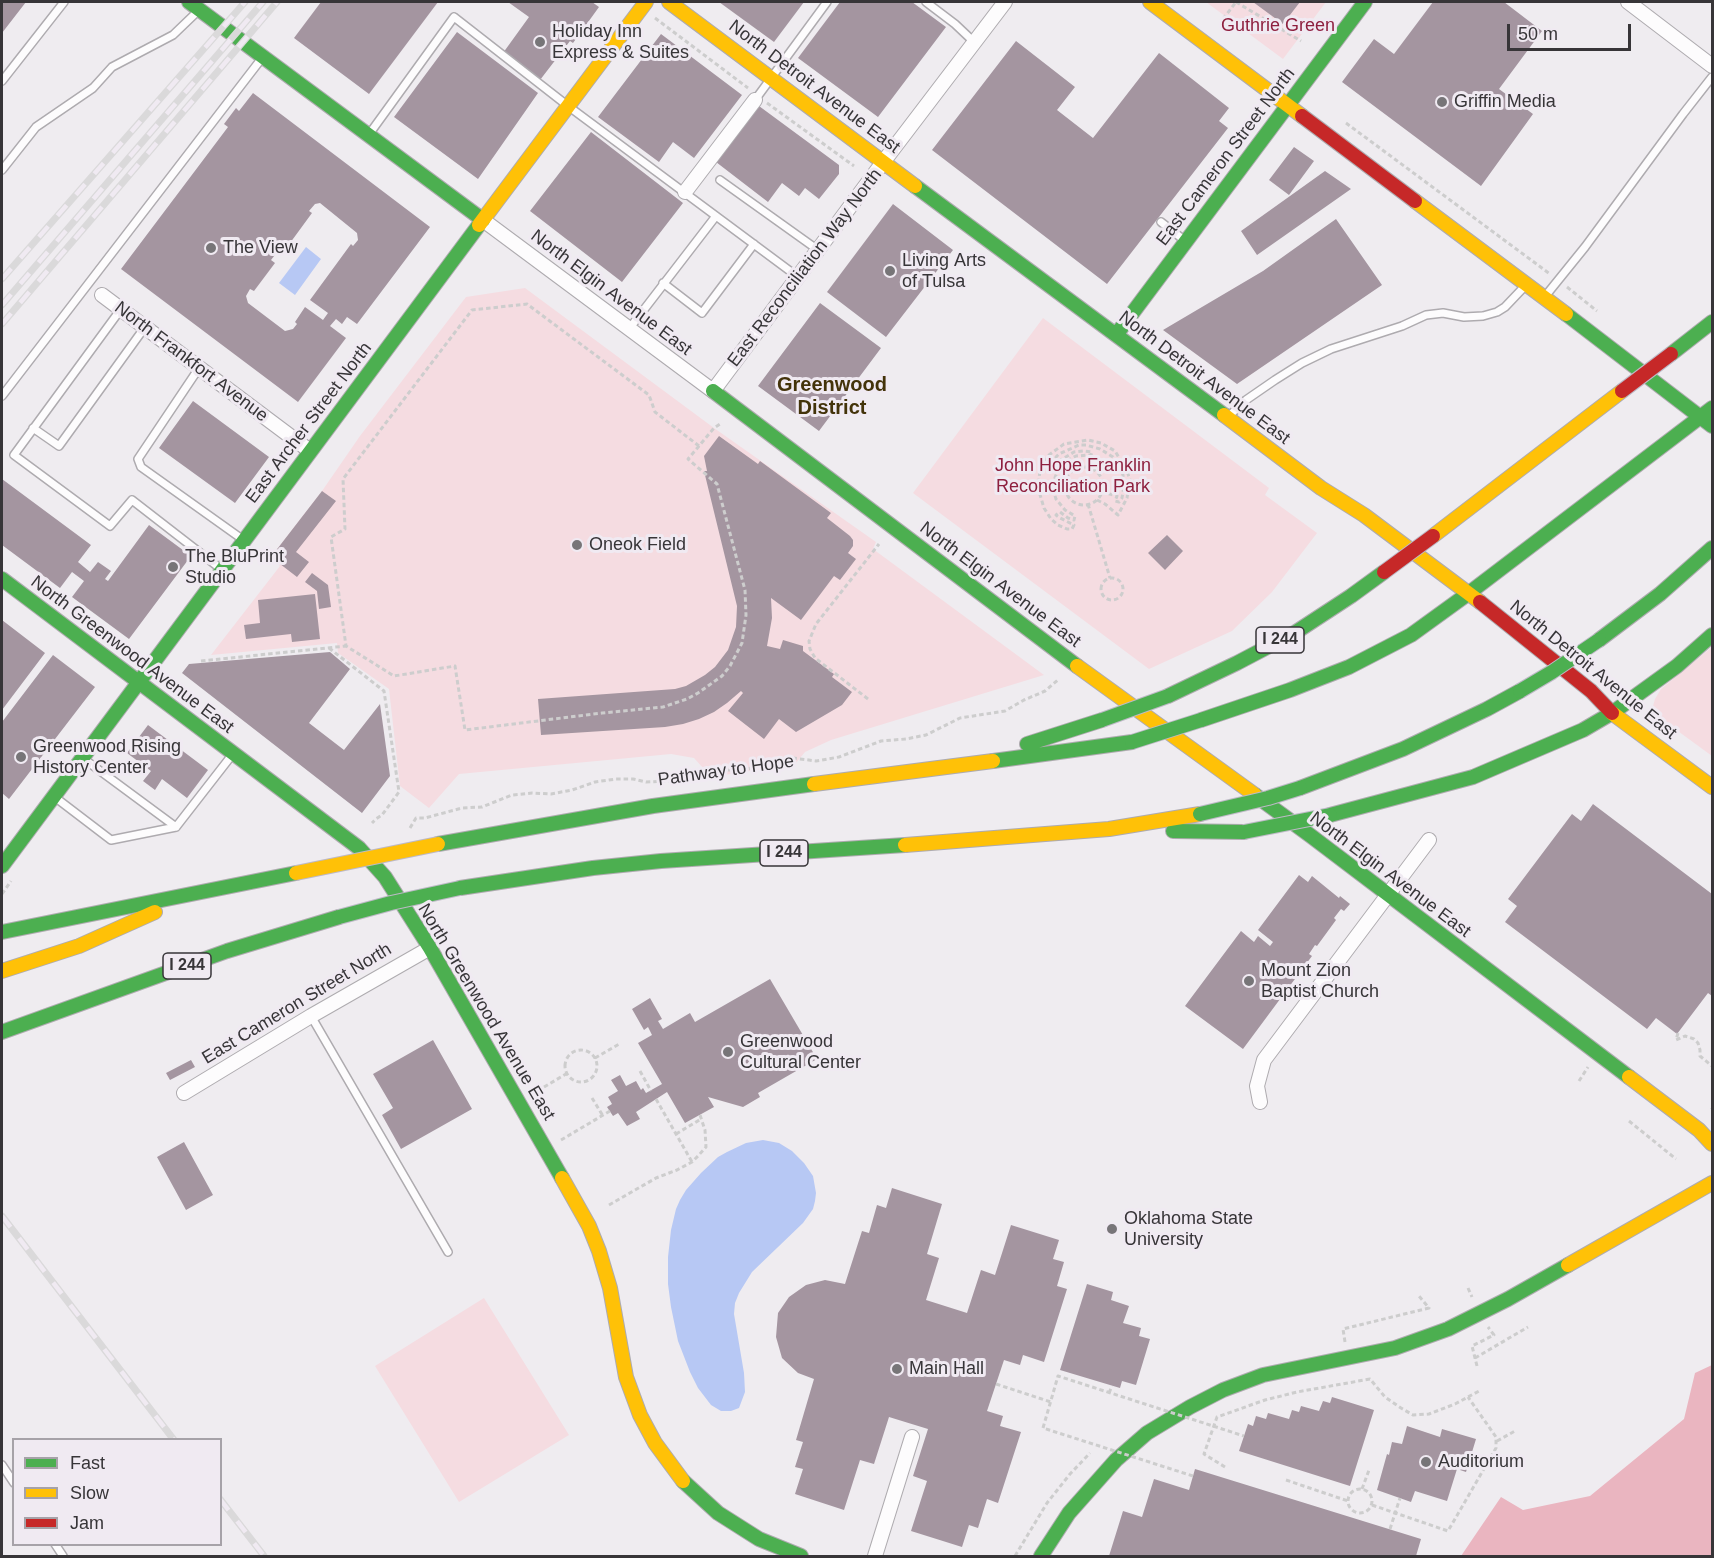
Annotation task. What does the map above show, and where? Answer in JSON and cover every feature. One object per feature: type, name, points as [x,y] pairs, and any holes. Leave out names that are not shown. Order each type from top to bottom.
[{"type":"main road","name":"East Archer Street North","points":[[2,866],[646,2]]},
{"type":"main road","name":"North Detroit Avenue East","points":[[669,2],[1321,488],[1364,515],[1469,592],[1591,691],[1612,713],[1713,787]]},
{"type":"main road","points":[[1150,2],[1526,284],[1707,412],[1713,426]]},
{"type":"main road","name":"East Cameron Street North","points":[[1116,335],[1365,2]]},
{"type":"main road","name":"North Elgin Avenue East","points":[[196,5],[483,220]]},
{"type":"main road","name":"I 244","points":[[2,932],[478,836],[652,806],[829,783],[948,763],[1013,748],[1102,720],[1168,696],[1296,632],[1351,596],[1433,536],[1713,322]]},
{"type":"main road","name":"North Elgin Avenue East","points":[[713,391],[1104,686],[1311,836],[1699,1130],[1713,1144]]},
{"type":"main road","points":[[829,783],[1132,742],[1290,690],[1359,662],[1411,635],[1707,412]]},
{"type":"main road","name":"I 244","points":[[2,1032],[227,951],[339,917],[460,888],[560,872],[661,861],[1109,830],[1200,814],[1300,788],[1403,749],[1520,691],[1599,640],[1660,594],[1713,548]]},
{"type":"main road","name":"North Greenwood Avenue East","points":[[2,579],[359,848],[385,877],[430,948],[590,1226],[609,1282],[626,1377],[640,1415],[655,1443],[683,1481],[718,1513],[759,1539],[801,1557]]},
{"type":"main road","points":[[1109,830],[1244,832],[1330,815],[1473,777],[1555,743],[1612,713],[1677,666],[1713,635]]},
{"type":"main road","points":[[2,971],[79,946],[198,892]]},
{"type":"main road","points":[[1041,1557],[1069,1513],[1116,1460],[1147,1433],[1190,1407],[1263,1375],[1395,1348],[1448,1329],[1508,1299],[1713,1183]]},
{"type":"street","name":"East Reconciliation Way North","points":[[713,391],[1005,2]]},
{"type":"street","points":[[1628,2],[1642,9],[1713,66]]},
{"type":"street","points":[[685,192],[755,100]]},
{"type":"street","name":"North Elgin Avenue East","points":[[483,220],[713,391]]},
{"type":"street","name":"North Frankfort Avenue","points":[[102,295],[310,451]]},
{"type":"street","points":[[1260,1102],[1257,1086],[1264,1060],[1430,840]]},
{"type":"street","name":"East Cameron Street North","points":[[184,1093],[311,1016],[430,948]]},
{"type":"street","points":[[874,1557],[912,1437]]},
{"type":"lane","points":[[2,81],[64,2]]},
{"type":"lane","points":[[755,100],[827,2]]},
{"type":"lane","points":[[930,3],[974,42]]},
{"type":"lane","points":[[2,170],[36,127],[93,88],[112,68],[173,34],[196,5]]},
{"type":"lane","points":[[368,135],[454,17],[568,106],[798,277]]},
{"type":"lane","points":[[2,396],[264,57]]},
{"type":"lane","points":[[1545,297],[1713,77]]},
{"type":"lane","points":[[720,180],[818,250]]},
{"type":"lane","points":[[629,328],[716,216]]},
{"type":"lane","points":[[1161,222],[1186,241]]},
{"type":"lane","points":[[663,284],[702,313],[754,244]]},
{"type":"lane","points":[[1227,418],[1246,400],[1275,380],[1331,349],[1402,326],[1426,315],[1443,314],[1464,317],[1484,316],[1497,312],[1505,307],[1526,284]]},
{"type":"lane","points":[[121,309],[14,455],[110,526],[132,500],[222,570]]},
{"type":"lane","points":[[33,428],[59,446],[145,327]]},
{"type":"lane","points":[[199,368],[138,459],[141,467],[244,541]]},
{"type":"lane","points":[[54,796],[111,840],[176,827],[234,753]]},
{"type":"lane","points":[[82,758],[176,827]]},
{"type":"lane","points":[[311,1016],[448,1252]]},
{"type":"lane","points":[[2,1465],[12,1480]]},
{"type":"path","points":[[1228,11],[1230,2]]},
{"type":"path","points":[[1223,19],[1236,2],[1301,41]]},
{"type":"path","points":[[346,646],[331,537],[345,529],[343,479],[472,310],[527,304],[649,395],[655,412],[699,446]]},
{"type":"path","points":[[201,661],[346,646],[394,676],[455,666],[465,730],[663,707],[687,699],[722,676],[730,666],[742,643],[746,615],[745,590],[717,484],[688,459],[720,424]]},
{"type":"path","points":[[1097,500],[1118,515],[1127,498],[1130,480],[1124,464],[1115,451],[1094,440],[1080,440],[1064,444],[1049,455],[1040,470],[1039,497],[1047,514],[1058,525],[1067,529],[1072,529],[1074,525],[1056,515],[1060,512],[1074,520],[1075,516],[1065,510],[1056,499],[1053,486],[1059,468],[1076,456],[1091,455],[1092,452],[1074,452],[1059,460],[1056,457],[1059,454],[1086,445],[1100,449],[1113,457],[1123,475],[1122,498],[1119,502],[1115,501],[1117,496],[1102,492]]},
{"type":"path","points":[[1087,467],[1096,471],[1102,478],[1102,492],[1097,500],[1089,504],[1079,504],[1068,495],[1066,481],[1070,473],[1087,467]]},
{"type":"path","points":[[1089,504],[1110,578]]},
{"type":"path","points":[[868,699],[815,658],[809,641],[816,624],[879,544]]},
{"type":"path","points":[[1110,578],[1116,579],[1122,587],[1119,597],[1113,600],[1106,598],[1101,592],[1102,584],[1110,578]]},
{"type":"path","points":[[329,648],[384,691],[399,792],[382,815],[372,824]]},
{"type":"path","name":"Pathway to Hope","points":[[407,832],[416,818],[462,808],[482,807],[513,795],[551,794],[616,779],[646,782],[669,781],[714,771],[743,771],[764,763],[793,758],[816,761],[838,757],[881,741],[926,735],[960,718],[1005,711],[1045,691],[1059,679]]},
{"type":"path","points":[[1678,1033],[1676,1040],[1685,1036],[1694,1039],[1698,1043],[1700,1056],[1713,1066]]},
{"type":"path","points":[[596,1058],[621,1042]]},
{"type":"path","points":[[583,1049],[590,1051],[596,1058],[597,1069],[594,1076],[588,1080],[575,1081],[566,1074],[564,1066],[566,1059],[574,1051],[583,1049]]},
{"type":"path","points":[[639,1071],[651,1091]]},
{"type":"path","points":[[544,1087],[566,1074]]},
{"type":"path","points":[[592,1098],[603,1116]]},
{"type":"path","points":[[656,1099],[692,1162]]},
{"type":"path","points":[[561,1140],[610,1111]]},
{"type":"path","points":[[609,1205],[656,1178],[692,1162],[706,1147],[705,1130],[700,1117],[676,1134]]},
{"type":"path","points":[[1629,1121],[1676,1159]]},
{"type":"path","points":[[1354,1382],[1343,1329],[1429,1308],[1419,1296]]},
{"type":"path","points":[[1475,1358],[1528,1327]]},
{"type":"path","points":[[1193,1476],[1043,1428],[1059,1376],[1244,1436]]},
{"type":"path","points":[[1225,1467],[1204,1454],[1217,1416],[1265,1400],[1370,1379],[1385,1397],[1413,1415],[1438,1412],[1481,1390]]},
{"type":"path","points":[[996,1384],[1051,1402]]},
{"type":"path","points":[[1109,1393],[1112,1386]]},
{"type":"path","points":[[1372,1505],[1448,1531],[1493,1454],[1497,1442],[1496,1437],[1468,1397]]},
{"type":"path","points":[[1497,1442],[1515,1431]]},
{"type":"path","points":[[1015,1557],[1047,1503],[1090,1453]]},
{"type":"path","points":[[1362,1489],[1369,1470]]},
{"type":"path","points":[[1286,1480],[1348,1501]]},
{"type":"path","points":[[1362,1489],[1370,1494],[1372,1505],[1367,1512],[1357,1513],[1351,1509],[1348,1501],[1351,1494],[1362,1489]]},
{"type":"path","points":[[1390,1530],[1400,1498]]},
{"type":"path","points":[[1355,1519],[1357,1513]]},
{"type":"green space","name":"Guthrie Green","points":[[1206,2],[1326,2],[1283,59]]},
{"type":"green space","name":"Oneok Field","points":[[525,288],[714,428],[876,542],[873,549],[1044,675],[831,740],[805,752],[795,764],[711,777],[694,758],[671,754],[459,774],[429,808],[400,786],[389,689],[338,653],[337,643],[211,655],[280,566],[271,557],[466,297]]},
{"type":"green space","name":"John Hope Franklin Reconciliation Park","points":[[1043,318],[1269,488],[1265,495],[1317,533],[1272,592],[1232,631],[1149,669],[913,493]]},
{"type":"green space","points":[[1712,647],[1712,756],[1656,715],[1653,706],[1661,689]]},
{"type":"green space","points":[[484,1298],[569,1435],[459,1502],[375,1366]]},
{"type":"shaded area","points":[[1712,1365],[1712,1556],[1461,1556],[1501,1497],[1523,1510],[1590,1496],[1684,1419],[1695,1373]]},
{"type":"water","points":[[306,247],[321,259],[295,295],[279,283]]},
{"type":"water","points":[[763,1140],[779,1143],[792,1151],[804,1163],[813,1176],[815,1201],[813,1209],[803,1223],[752,1272],[739,1293],[734,1314],[745,1392],[739,1408],[721,1411],[711,1405],[698,1388],[678,1341],[668,1284],[671,1230],[680,1200],[701,1173],[727,1152],[746,1143]]},
{"type":"building","points":[[2,2],[26,2],[2,33]]},
{"type":"building","points":[[321,2],[438,2],[369,94],[294,38]]},
{"type":"building","name":"Holiday Inn Express & Suites","points":[[508,2],[592,2],[599,7],[573,43],[570,41],[540,80],[503,53],[529,17]]},
{"type":"building","points":[[719,2],[804,2],[774,42]]},
{"type":"building","points":[[840,2],[912,2],[946,27],[878,117],[798,58]]},
{"type":"building","points":[[1253,2],[1300,2],[1283,24]]},
{"type":"building","name":"Griffin Media","points":[[1433,2],[1504,2],[1542,31],[1499,89],[1533,114],[1481,186],[1342,82],[1374,39],[1394,54]]},
{"type":"building","points":[[457,32],[538,93],[478,179],[394,117]]},
{"type":"building","points":[[661,34],[742,95],[694,158],[673,142],[659,162],[598,117]]},
{"type":"building","points":[[1016,41],[1075,87],[1057,110],[1093,138],[1159,53],[1229,108],[1219,121],[1228,128],[1107,284],[932,150]]},
{"type":"building","name":"The View","points":[[253,93],[430,227],[357,324],[347,317],[342,324],[336,319],[330,326],[346,338],[298,402],[121,269],[228,127],[224,124],[236,108],[239,111]],"holes":[[[320,203],[357,233],[358,240],[353,246],[351,244],[310,300],[328,313],[323,320],[305,307],[293,329],[285,331],[248,303],[246,296],[250,289],[254,291],[275,263],[271,260],[278,251],[282,254],[312,213],[309,211],[315,204]]]},
{"type":"building","points":[[759,106],[839,165],[839,174],[819,199],[805,188],[799,196],[782,183],[768,202],[716,162]]},
{"type":"building","points":[[591,132],[683,203],[622,282],[530,211]]},
{"type":"building","points":[[1294,147],[1314,161],[1289,195],[1269,180]]},
{"type":"building","points":[[1325,171],[1351,189],[1257,255],[1241,231]]},
{"type":"building","name":"Living Arts of Tulsa","points":[[893,204],[953,250],[886,337],[827,292]]},
{"type":"building","points":[[1336,219],[1382,285],[1237,384],[1163,330],[1263,271]]},
{"type":"building","points":[[820,303],[881,348],[819,431],[758,386]]},
{"type":"building","points":[[193,401],[269,457],[235,503],[159,448]]},
{"type":"building","points":[[719,436],[758,464],[760,461],[831,513],[827,518],[853,540],[853,546],[848,553],[856,559],[840,580],[834,576],[801,620],[771,598],[772,618],[767,646],[780,649],[783,640],[803,646],[803,651],[834,674],[832,677],[852,692],[842,705],[796,732],[779,719],[764,739],[728,711],[743,693],[741,691],[714,712],[683,724],[541,735],[538,699],[675,689],[686,686],[705,675],[715,667],[728,650],[736,627],[737,606],[704,471],[707,471],[704,456]]},
{"type":"building","points":[[2,479],[91,545],[78,562],[90,572],[98,562],[111,571],[105,579],[108,581],[149,525],[191,556],[129,639],[72,597],[84,581],[72,572],[60,588],[2,545]]},
{"type":"building","points":[[322,491],[336,501],[296,552],[309,562],[297,577],[271,557]]},
{"type":"building","points":[[1167,535],[1183,551],[1165,570],[1148,553]]},
{"type":"building","points":[[312,573],[328,585],[331,607],[319,609],[317,591],[305,582]]},
{"type":"building","points":[[315,594],[320,639],[292,642],[291,634],[246,639],[244,625],[260,623],[258,600]]},
{"type":"building","points":[[2,620],[45,653],[2,710]]},
{"type":"building","points":[[330,652],[350,669],[309,723],[344,750],[380,704],[390,776],[362,813],[182,673],[189,664]]},
{"type":"building","name":"Greenwood Rising History Center","points":[[53,655],[95,687],[9,799],[2,793],[2,722]]},
{"type":"building","points":[[148,725],[208,770],[187,798],[162,779],[155,790],[143,781],[151,771],[127,753]]},
{"type":"building","points":[[1593,804],[1712,894],[1712,996],[1708,993],[1677,1034],[1656,1018],[1647,1029],[1505,922],[1517,906],[1508,899],[1572,814],[1581,821]]},
{"type":"building","name":"Mount Zion Baptist Church","points":[[1299,875],[1308,882],[1312,876],[1350,904],[1344,911],[1341,909],[1334,918],[1336,920],[1309,954],[1312,956],[1243,1049],[1185,1006],[1241,931],[1254,942],[1258,936],[1270,946],[1273,942],[1258,930]]},
{"type":"building","name":"Greenwood Cultural Center","points":[[770,979],[817,1059],[758,1093],[760,1097],[743,1107],[708,1097],[714,1107],[685,1123],[667,1092],[636,1112],[640,1119],[627,1126],[618,1113],[613,1116],[607,1107],[612,1104],[608,1097],[618,1091],[611,1080],[620,1075],[626,1086],[636,1081],[641,1090],[643,1088],[646,1093],[662,1084],[638,1043],[652,1035],[648,1027],[644,1030],[632,1009],[650,998],[662,1019],[658,1021],[663,1029],[690,1013],[695,1022]]},
{"type":"building","points":[[433,1040],[472,1109],[401,1149],[382,1115],[393,1108],[373,1074]]},
{"type":"building","points":[[191,1060],[195,1067],[170,1080],[166,1073]]},
{"type":"building","points":[[184,1142],[213,1195],[186,1210],[157,1157]]},
{"type":"building","name":"Main Hall","points":[[892,1188],[942,1204],[927,1254],[939,1258],[926,1300],[967,1313],[981,1270],[995,1275],[1011,1225],[1059,1240],[1053,1259],[1064,1262],[1057,1286],[1067,1289],[1044,1362],[1023,1355],[1020,1365],[1004,1360],[987,1411],[1003,1416],[1000,1426],[1021,1432],[998,1503],[987,1499],[978,1528],[969,1525],[962,1547],[911,1531],[927,1481],[913,1476],[928,1429],[889,1417],[874,1464],[860,1460],[844,1510],[795,1494],[803,1469],[795,1467],[803,1442],[796,1440],[814,1379],[798,1373],[782,1358],[776,1337],[778,1313],[789,1297],[806,1285],[825,1280],[845,1284],[862,1231],[869,1233],[877,1205],[886,1208]]},
{"type":"building","points":[[1087,1284],[1113,1292],[1111,1300],[1129,1306],[1123,1323],[1141,1328],[1139,1336],[1150,1339],[1136,1385],[1122,1381],[1120,1388],[1060,1370]]},
{"type":"building","points":[[1332,1397],[1374,1410],[1350,1486],[1239,1451],[1248,1424],[1253,1426],[1256,1416],[1266,1419],[1268,1413],[1289,1419],[1292,1410],[1299,1412],[1301,1406],[1319,1411],[1323,1401],[1330,1403]]},
{"type":"building","name":"Auditorium","points":[[1407,1426],[1440,1437],[1442,1429],[1476,1439],[1466,1472],[1457,1469],[1447,1501],[1415,1491],[1411,1502],[1377,1490],[1392,1442],[1402,1444]]},
{"type":"building","points":[[1195,1469],[1421,1539],[1416,1556],[1109,1556],[1123,1511],[1142,1517],[1154,1479],[1189,1490]]},
{"type":"railway","points":[[2,279],[245,2]]},
{"type":"railway","points":[[2,305],[263,2]]},
{"type":"railway","points":[[2,324],[277,2]]},
{"type":"railway","points":[[2,1216],[172,1438]]},
{"type":"railway","points":[[222,1502],[264,1556]]},
{"type":"traffic: fast","points":[[189,2],[483,220]]},
{"type":"traffic: fast","points":[[1116,335],[1365,2]]},
{"type":"traffic: fast","points":[[915,186],[1224,415]]},
{"type":"traffic: fast","points":[[2,866],[479,225]]},
{"type":"traffic: fast","points":[[1566,314],[1712,426]]},
{"type":"traffic: fast","points":[[1671,354],[1712,322]]},
{"type":"traffic: fast","points":[[713,391],[1077,666]]},
{"type":"traffic: fast","points":[[1201,720],[1349,667],[1411,635],[1712,408]]},
{"type":"traffic: fast","points":[[1599,640],[1660,594],[1712,548]]},
{"type":"traffic: fast","points":[[1168,696],[1296,632],[1384,572]]},
{"type":"traffic: fast","points":[[2,579],[359,848],[385,877],[430,948],[562,1178]]},
{"type":"traffic: fast","points":[[1330,815],[1473,777],[1583,730],[1612,713],[1677,666],[1712,635]]},
{"type":"traffic: fast","points":[[1520,691],[1599,640]]},
{"type":"traffic: fast","points":[[1300,788],[1403,749],[1520,691]]},
{"type":"traffic: fast","points":[[1102,720],[1168,696]]},
{"type":"traffic: fast","points":[[1027,744],[1102,720]]},
{"type":"traffic: fast","points":[[1132,742],[1201,720]]},
{"type":"traffic: fast","points":[[993,761],[1132,742]]},
{"type":"traffic: fast","points":[[438,844],[653,806],[814,784]]},
{"type":"traffic: fast","points":[[1200,814],[1300,788]]},
{"type":"traffic: fast","points":[[1255,795],[1629,1077]]},
{"type":"traffic: fast","points":[[1244,832],[1330,815]]},
{"type":"traffic: fast","points":[[1173,831],[1244,832]]},
{"type":"traffic: fast","points":[[460,888],[593,868],[661,861],[905,845]]},
{"type":"traffic: fast","points":[[2,932],[296,873]]},
{"type":"traffic: fast","points":[[339,917],[460,888]]},
{"type":"traffic: fast","points":[[2,1032],[227,951],[339,917]]},
{"type":"traffic: fast","points":[[1041,1556],[1069,1513],[1116,1460],[1147,1433],[1190,1407],[1223,1390],[1263,1375],[1395,1348],[1448,1329],[1568,1265]]},
{"type":"traffic: fast","points":[[683,1481],[718,1513],[759,1539],[801,1556]]},
{"type":"traffic: slow","points":[[479,225],[646,2]]},
{"type":"traffic: slow","points":[[669,2],[915,186]]},
{"type":"traffic: slow","points":[[1150,2],[1302,116]]},
{"type":"traffic: slow","points":[[1415,201],[1566,314]]},
{"type":"traffic: slow","points":[[1433,536],[1622,391]]},
{"type":"traffic: slow","points":[[1224,415],[1321,488],[1364,515],[1480,602]]},
{"type":"traffic: slow","points":[[1077,666],[1255,795]]},
{"type":"traffic: slow","points":[[1612,713],[1712,787]]},
{"type":"traffic: slow","points":[[814,784],[993,761]]},
{"type":"traffic: slow","points":[[905,845],[1109,829],[1200,814]]},
{"type":"traffic: slow","points":[[296,873],[438,844]]},
{"type":"traffic: slow","points":[[2,971],[79,946],[155,912]]},
{"type":"traffic: slow","points":[[1629,1077],[1699,1130],[1712,1144]]},
{"type":"traffic: slow","points":[[562,1178],[589,1226],[599,1251],[610,1288],[626,1377],[640,1415],[655,1443],[683,1481]]},
{"type":"traffic: slow","points":[[1568,1265],[1712,1183]]},
{"type":"traffic: jam","points":[[1302,116],[1415,201]]},
{"type":"traffic: jam","points":[[1622,391],[1671,354]]},
{"type":"traffic: jam","points":[[1384,572],[1433,536]]},
{"type":"traffic: jam","points":[[1480,602],[1591,691],[1612,713]]},
{"type":"place","name":"Holiday Inn Express & Suites","points":[[540,42]]},
{"type":"place","name":"Griffin Media","points":[[1442,102]]},
{"type":"place","name":"The View","points":[[211,248]]},
{"type":"place","name":"Living Arts of Tulsa","points":[[890,271]]},
{"type":"place","name":"Oneok Field","points":[[577,545]]},
{"type":"place","name":"The BluPrint Studio","points":[[173,567]]},
{"type":"place","name":"Greenwood Rising History Center","points":[[21,757]]},
{"type":"place","name":"Mount Zion Baptist Church","points":[[1249,981]]},
{"type":"place","name":"Greenwood Cultural Center","points":[[728,1052]]},
{"type":"place","name":"Oklahoma State University","points":[[1112,1229]]},
{"type":"place","name":"Main Hall","points":[[897,1369]]},
{"type":"place","name":"Auditorium","points":[[1426,1462]]},
{"type":"district","name":"Greenwood District","points":[[832,396]]}]
